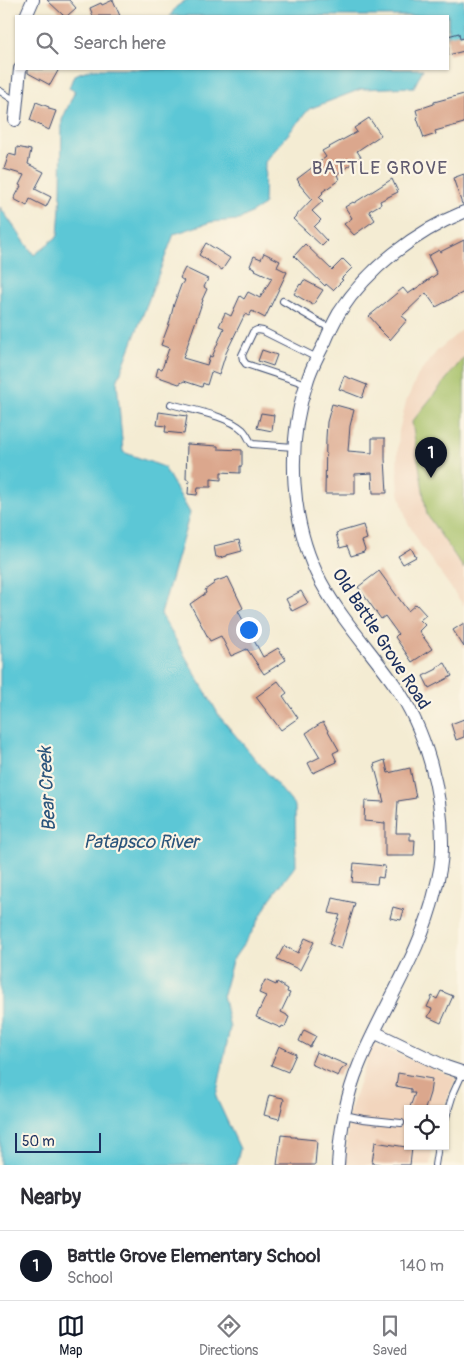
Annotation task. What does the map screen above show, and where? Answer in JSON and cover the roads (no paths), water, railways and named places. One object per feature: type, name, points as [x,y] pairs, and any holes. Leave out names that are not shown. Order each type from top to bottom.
[{"type":"street","points":[[26,15],[33,0]]},
{"type":"street","points":[[15,120],[20,70]]},
{"type":"street","name":"Old Battle Grove Road","points":[[338,1165],[339,1144],[350,1091],[358,1067],[412,956],[430,913],[442,848],[438,795],[428,756],[415,719],[395,685],[334,603],[316,571],[303,534],[295,481],[294,447],[296,427],[306,384],[317,358],[339,314],[356,292],[387,259],[416,236],[464,212]]},
{"type":"street","points":[[374,1032],[446,1067],[464,1072]]},
{"type":"lane","points":[[0,91],[17,102]]},
{"type":"lane","points":[[284,301],[331,329]]},
{"type":"lane","points":[[306,384],[246,364],[242,355],[253,332],[258,330],[317,358]]},
{"type":"lane","points":[[171,404],[217,416],[230,422],[243,430],[252,444],[294,447]]},
{"type":"lane","points":[[449,1108],[464,1072]]},
{"type":"lane","points":[[345,1115],[401,1123]]},
{"type":"lane","points":[[435,1165],[437,1150]]},
{"type":"water","points":[[186,0],[464,0],[464,33],[449,38],[449,15],[171,15],[176,7]]},
{"type":"water","name":"Patapsco River","points":[[88,70],[422,70],[414,87],[361,89],[309,109],[265,162],[264,205],[239,220],[211,222],[174,234],[117,382],[123,452],[164,467],[190,513],[161,614],[220,717],[295,806],[296,865],[270,899],[252,932],[232,961],[223,995],[230,1028],[216,1097],[240,1149],[236,1165],[0,1165],[0,207],[34,255],[58,236],[61,193],[62,120],[75,91],[69,88],[74,75]]},
{"type":"place","name":"Battle Grove Elementary School","points":[[431,478]]},
{"type":"district","name":"BATTLE GROVE","points":[[380,168]]},
{"type":"water label","name":"Bear Creek","points":[[47,789]]}]
